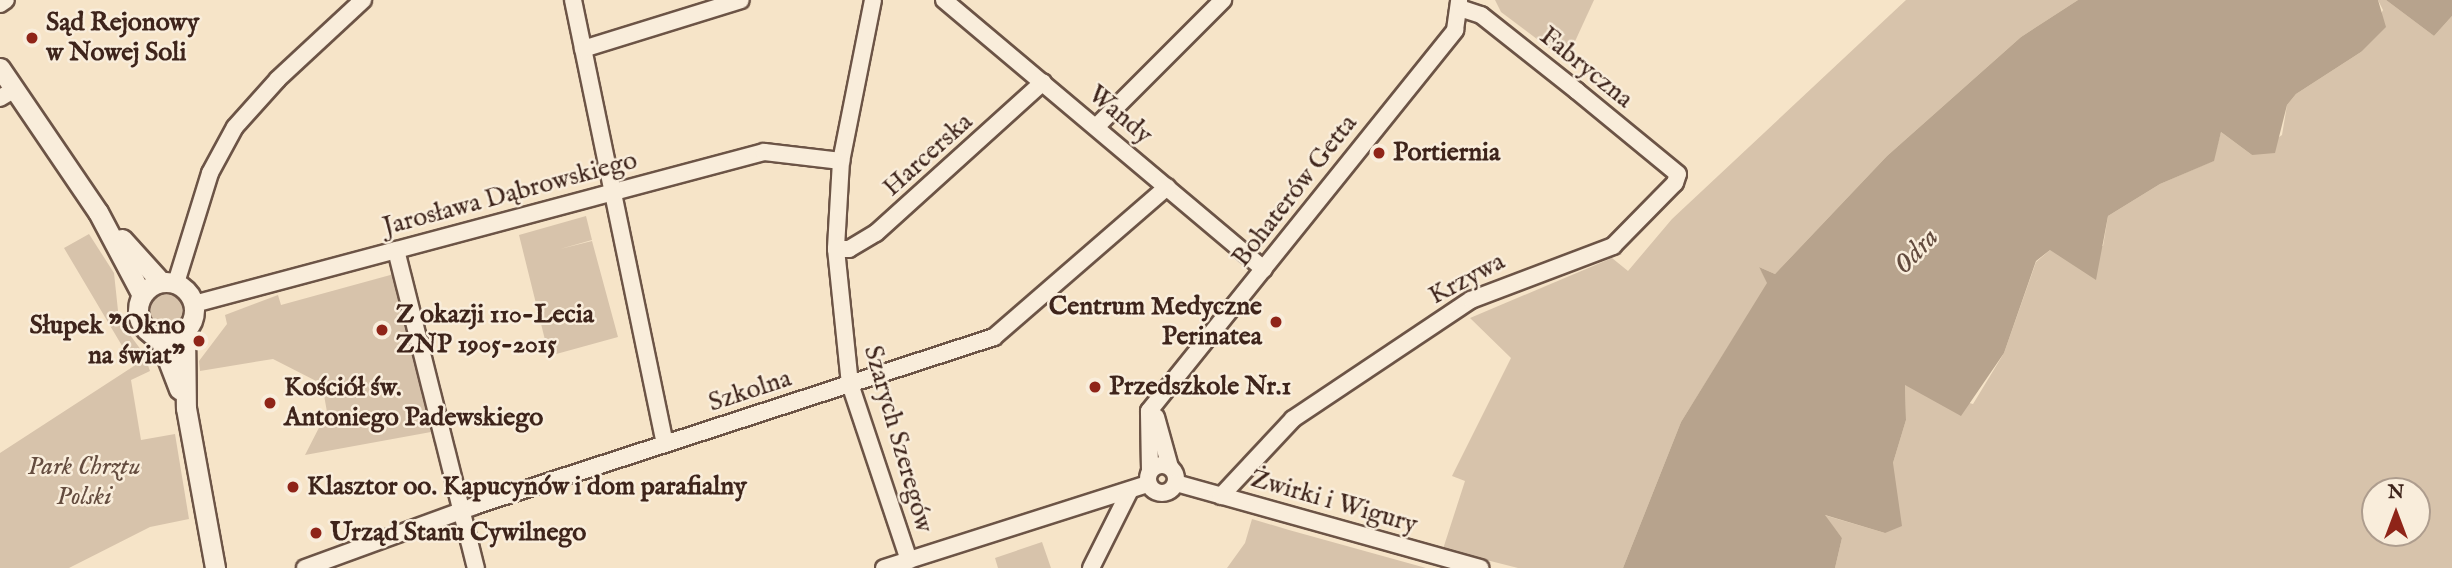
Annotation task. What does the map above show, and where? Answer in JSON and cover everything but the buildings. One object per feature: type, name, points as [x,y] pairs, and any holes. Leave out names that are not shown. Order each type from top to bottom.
[{"type":"street","points":[[0,4],[6,0]]},
{"type":"street","points":[[573,0],[665,443]]},
{"type":"street","points":[[583,49],[741,0]]},
{"type":"street","name":"Szarych Szeregów","points":[[873,0],[841,161],[836,249],[850,384],[909,560]]},
{"type":"street","name":"Wandy","points":[[944,0],[1264,269]]},
{"type":"street","points":[[1096,127],[1223,0]]},
{"type":"street","points":[[142,295],[168,283],[221,150],[253,105],[354,3]]},
{"type":"street","name":"Fabryczna","points":[[1459,4],[1481,15],[1678,174]]},
{"type":"street","name":"Bohaterów Getta","points":[[1149,477],[1153,462],[1146,420],[1455,30],[1459,4]]},
{"type":"street","points":[[0,68],[8,94],[99,212],[168,283],[194,304],[191,323],[185,331],[186,408],[215,568]]},
{"type":"street","name":"Harcerska","points":[[836,249],[849,249],[877,233],[1043,82]]},
{"type":"street","name":"Jarosława Dąbrowskiego","points":[[194,304],[771,151],[841,161]]},
{"type":"street","name":"Krzywa","points":[[1221,496],[1275,435],[1471,300],[1613,246],[1675,183],[1678,174]]},
{"type":"street","name":"Szkolna","points":[[305,568],[665,443],[994,337],[1167,187]]},
{"type":"street","points":[[99,212],[142,295],[139,319],[159,337],[186,408]]},
{"type":"street","points":[[396,250],[459,514],[476,568]]},
{"type":"street","points":[[159,337],[185,331]]},
{"type":"street","points":[[1149,477],[1162,494],[1173,475],[1157,428],[1160,401]]},
{"type":"street","points":[[884,568],[1130,490],[1149,477],[1157,466],[1173,475]]},
{"type":"street","name":"Żwirki i Wigury","points":[[1173,475],[1221,496],[1480,568]]},
{"type":"street","points":[[1091,568],[1130,490]]},
{"type":"green space","points":[[1495,0],[1594,0],[1566,61],[1501,12]]},
{"type":"green space","points":[[1906,0],[2078,0],[2021,37],[1887,156],[1775,274],[1759,267],[1768,283],[1681,422],[1623,568],[1518,568],[1443,549],[1465,481],[1452,476],[1511,358],[1470,318],[1612,258],[1628,271],[1672,219]]},
{"type":"green space","points":[[2378,0],[2386,0],[2434,36],[2452,16],[2452,568],[1835,568],[1842,538],[1824,515],[1885,533],[1893,463],[1906,420],[1905,385],[1973,404],[2004,353],[2036,262],[2050,250],[2103,246],[2108,216],[2160,184],[2213,161],[2221,132],[2252,155],[2282,135],[2287,105],[2296,94],[2361,52],[2383,10]]},
{"type":"green space","points":[[586,216],[592,240],[560,249],[592,241],[618,337],[549,356],[519,235]]},
{"type":"green space","name":"Park Chrztu Polski","points":[[89,234],[114,273],[119,320],[144,354],[150,371],[131,380],[141,440],[175,434],[189,519],[150,527],[69,568],[0,568],[0,453],[134,366],[64,248]]},
{"type":"green space","points":[[394,274],[431,432],[305,455],[327,412],[322,384],[273,359],[200,371],[199,361],[227,324],[225,315],[278,295],[281,305]]},
{"type":"green space","points":[[166,291],[179,297],[185,310],[179,323],[166,329],[153,323],[147,310],[153,297]]},
{"type":"green space","points":[[1252,519],[1426,568],[1227,568],[1245,543]]},
{"type":"green space","points":[[1042,542],[1051,568],[998,568],[995,558]]},
{"type":"water","name":"Odra","points":[[2078,0],[2378,0],[2386,27],[2361,52],[2296,94],[2287,105],[2275,153],[2252,155],[2221,132],[2214,161],[2160,184],[2108,216],[2096,280],[2050,250],[2036,261],[2004,353],[1961,416],[1905,385],[1906,420],[1893,463],[1902,526],[1885,533],[1825,515],[1842,538],[1835,568],[1623,568],[1681,422],[1767,283],[1759,267],[1775,274],[1887,156],[2021,37]]},
{"type":"water","points":[[2386,0],[2452,0],[2452,16],[2434,36]]},
{"type":"place","name":"Sąd Rejonowy w Nowej Soli","points":[[32,38]]},
{"type":"place","name":"Portiernia","points":[[1379,153]]},
{"type":"place","name":"Centrum Medyczne Perinatea","points":[[1276,322]]},
{"type":"place","name":"Z okazji 110-Lecia ZNP 1905-2015","points":[[382,330]]},
{"type":"place","name":"Słupek \"Okno na świat\"","points":[[199,341]]},
{"type":"place","name":"Przedszkole Nr.1","points":[[1095,387]]},
{"type":"place","name":"Kościół św. Antoniego Padewskiego","points":[[270,403]]},
{"type":"place","name":"Klasztor oo. Kapucynów i dom parafialny","points":[[293,487]]},
{"type":"place","name":"Urząd Stanu Cywilnego","points":[[316,533]]}]
